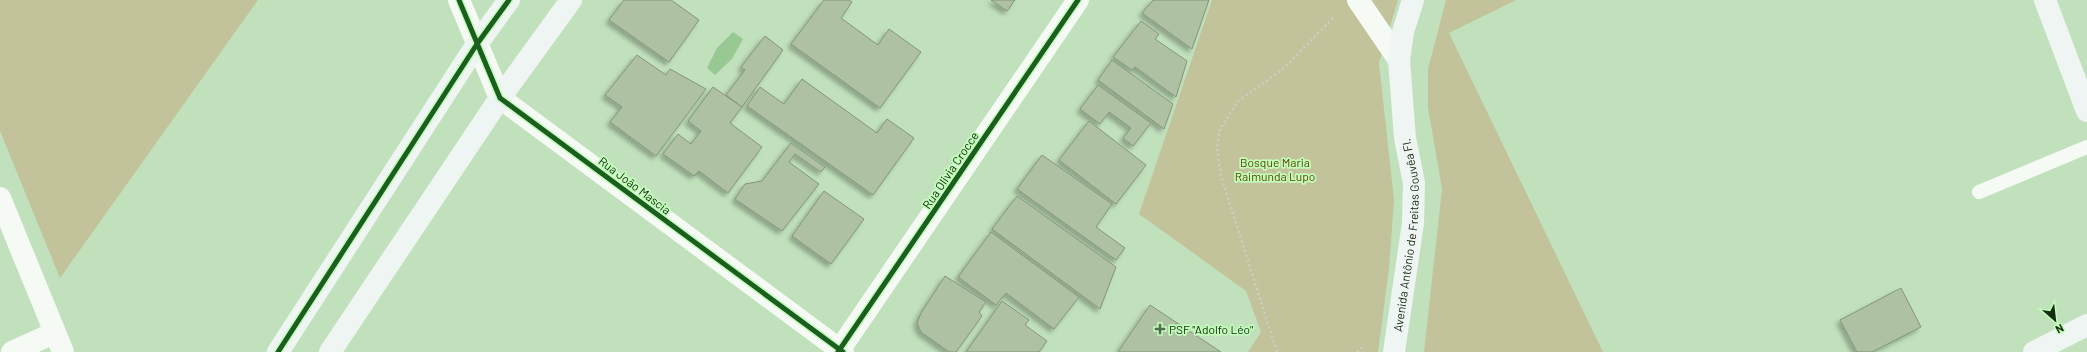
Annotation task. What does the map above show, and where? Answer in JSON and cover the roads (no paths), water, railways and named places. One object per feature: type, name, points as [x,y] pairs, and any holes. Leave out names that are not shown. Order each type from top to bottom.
[{"type":"street","points":[[459,0],[500,98]]},
{"type":"street","points":[[278,352],[477,44],[509,0]]},
{"type":"street","points":[[330,352],[500,98],[571,0]]},
{"type":"street","name":"Rua Olivia Crocce","points":[[840,351],[1078,0]]},
{"type":"street","points":[[1358,0],[1399,60]]},
{"type":"street","name":"Avenida Antônio de Freitas Gouvêa Fl.","points":[[1394,352],[1413,223],[1414,183],[1405,138],[1399,60],[1403,32],[1413,0]]},
{"type":"street","points":[[2046,0],[2087,111]]},
{"type":"street","name":"Rua João Mascia","points":[[500,98],[840,351]]},
{"type":"street","points":[[0,198],[59,343],[12,352]]},
{"type":"street","points":[[2034,352],[2087,325]]},
{"type":"lane","points":[[1979,192],[2087,147]]},
{"type":"place","name":"PSF \"Adolfo Léo\"","points":[[1160,329]]},
{"type":"park label","name":"Bosque Maria Raimunda Lupo","points":[[1275,169]]}]
